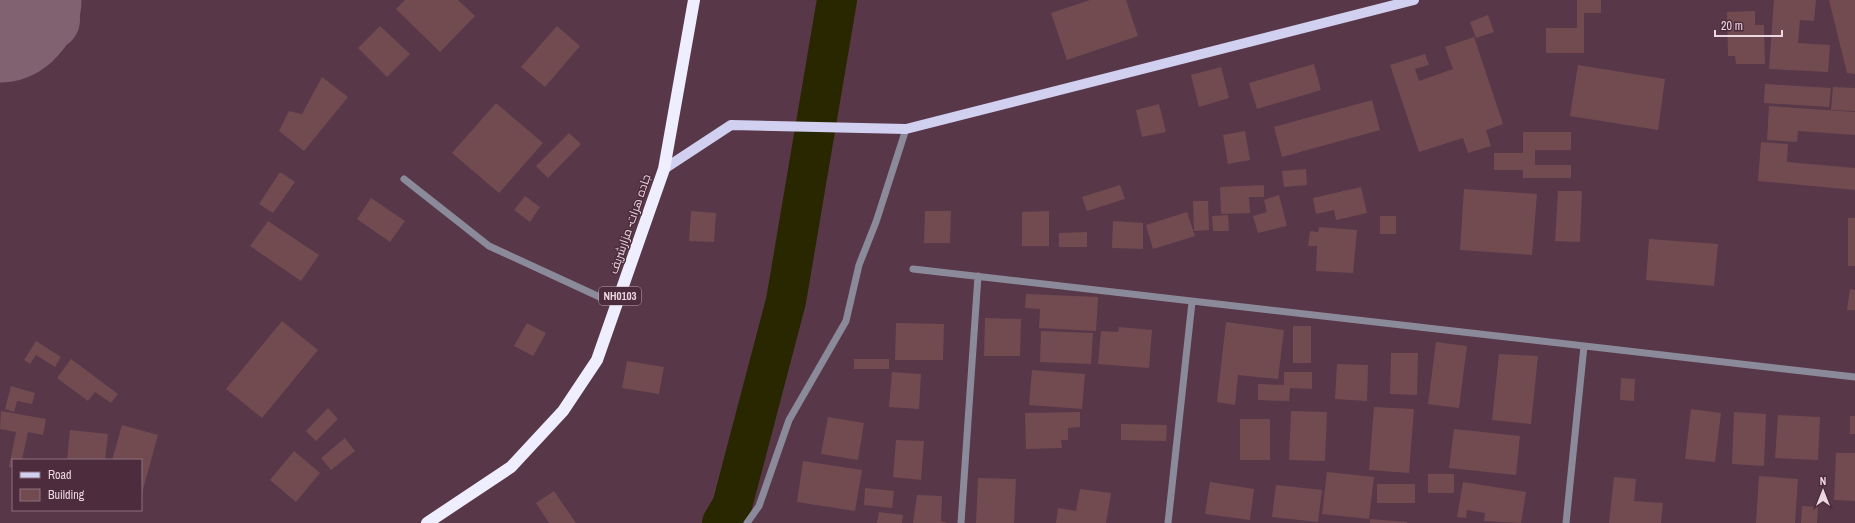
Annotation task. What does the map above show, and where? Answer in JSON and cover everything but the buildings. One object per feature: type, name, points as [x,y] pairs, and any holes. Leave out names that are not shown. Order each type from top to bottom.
[{"type":"highway","name":"جاده هرات- مزارشریف","points":[[427,523],[511,467],[563,411],[597,360],[664,169],[694,0]]},
{"type":"main road","points":[[664,169],[731,125],[906,129],[1414,0]]},
{"type":"street","points":[[747,523],[759,506],[789,420],[846,321],[859,265],[876,222],[906,129]]},
{"type":"street","points":[[404,179],[489,246],[617,305]]},
{"type":"street","points":[[913,269],[1855,378]]},
{"type":"street","points":[[961,523],[978,276]]},
{"type":"street","points":[[1168,523],[1192,302]]},
{"type":"street","points":[[1566,523],[1584,346]]},
{"type":"waterway","points":[[722,523],[732,506],[786,301],[837,0]]},
{"type":"taxiway","points":[[26,0],[50,20]]},
{"type":"runway","points":[[0,7],[6,0]]}]
